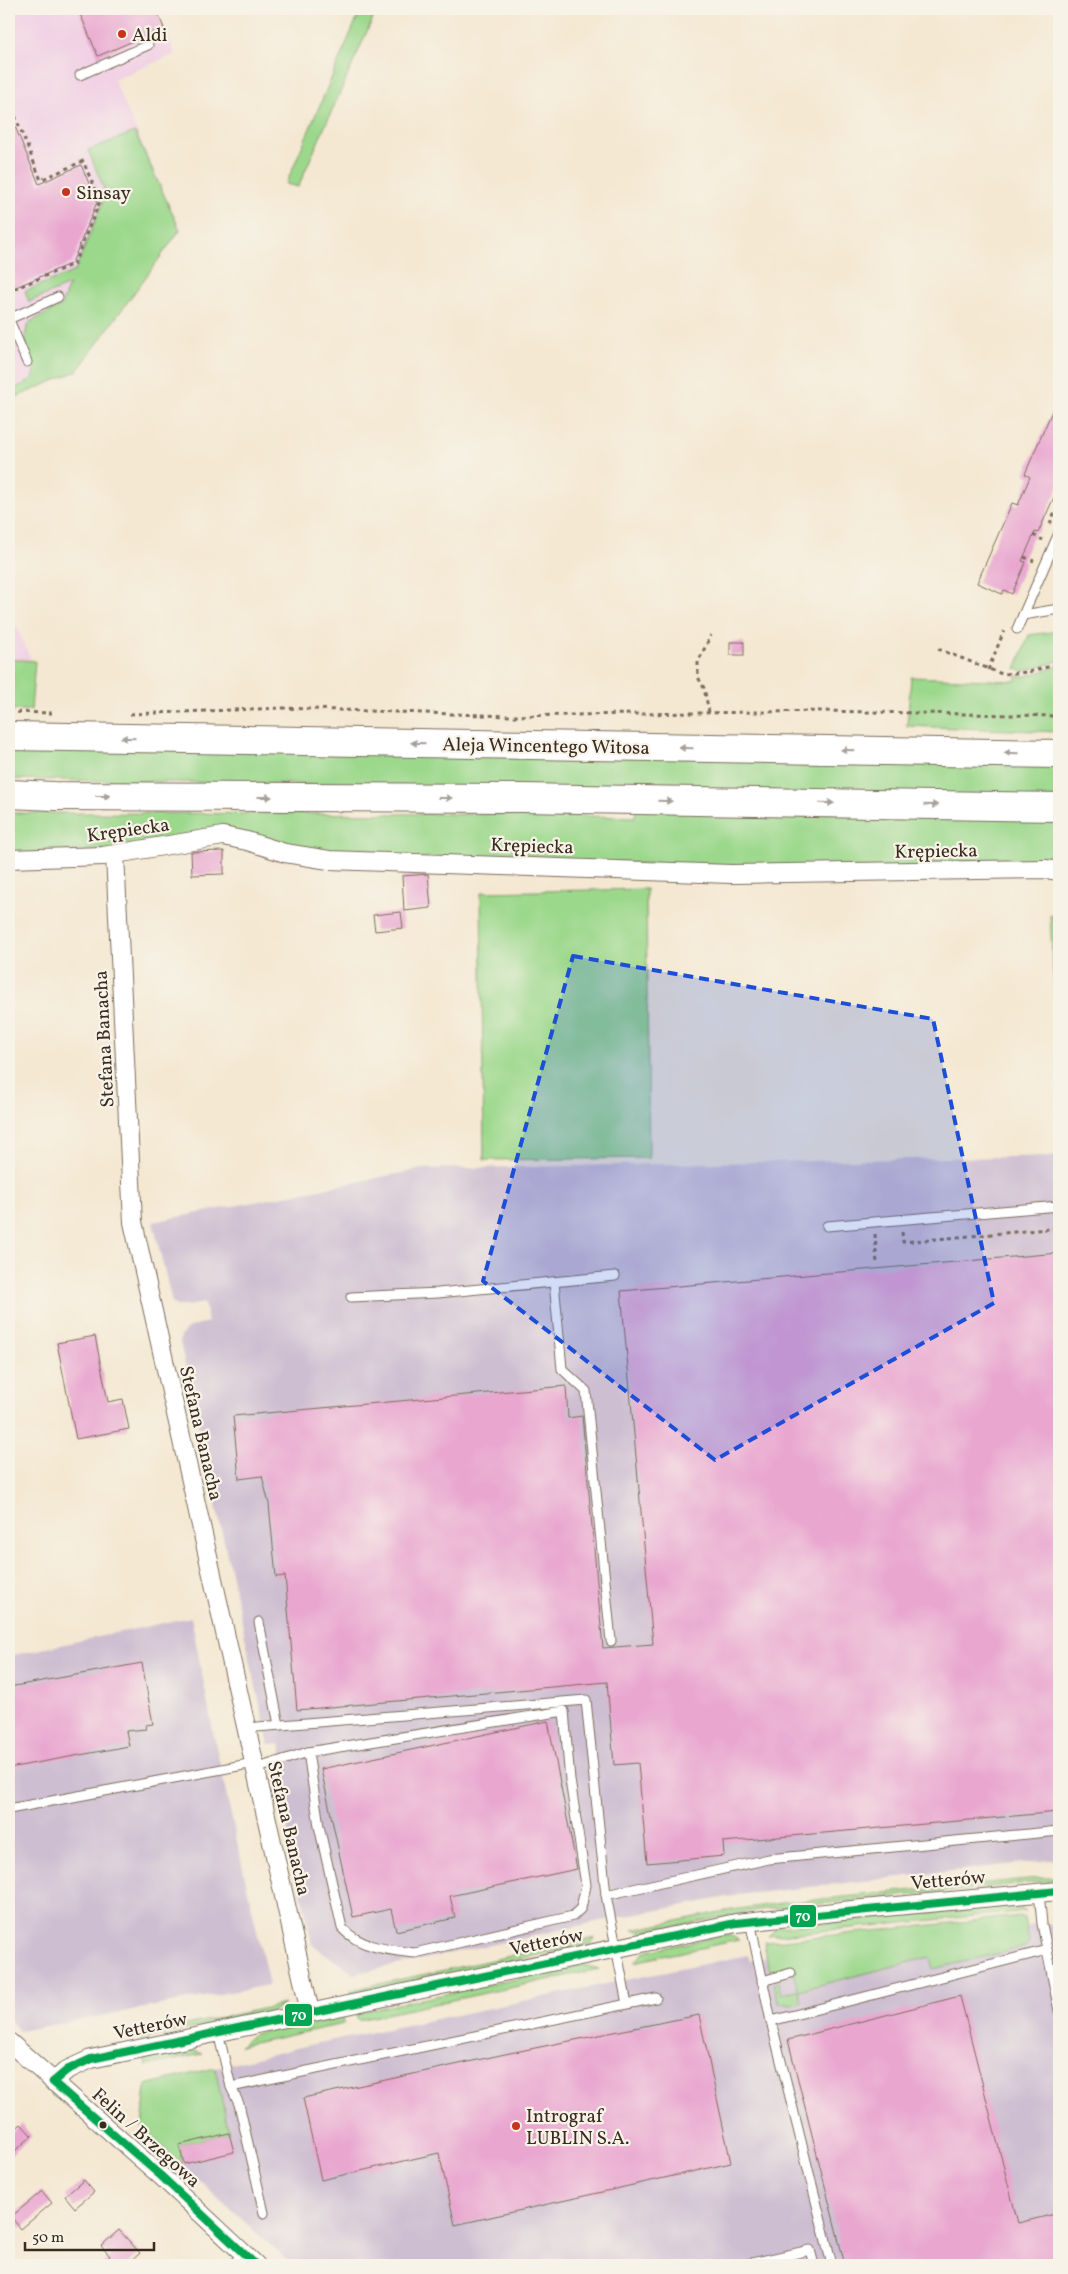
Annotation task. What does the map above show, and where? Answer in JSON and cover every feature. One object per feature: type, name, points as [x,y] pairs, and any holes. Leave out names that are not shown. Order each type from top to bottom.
[{"type":"main road","name":"Aleja Wincentego Witosa","points":[[20,736],[1059,754]]},
{"type":"main road","points":[[9,794],[54,796],[512,798],[1059,807]]},
{"type":"main road","points":[[9,801],[54,796]]},
{"type":"street","name":"Krępiecka","points":[[9,859],[64,859],[115,855],[223,836],[247,841],[285,853],[329,860],[731,874],[1046,869],[1059,871]]},
{"type":"street","name":"Stefana Banacha","points":[[115,855],[133,1222],[310,2012]]},
{"type":"street","name":"Vetterów","points":[[53,2082],[67,2070],[84,2061],[750,1920],[1059,1891]]},
{"type":"street","name":"Felin / Brzegowa","points":[[9,2042],[160,2176],[244,2262]]},
{"type":"lane","points":[[80,75],[148,46]]},
{"type":"lane","points":[[26,362],[9,319],[58,297]]},
{"type":"lane","points":[[1017,630],[1059,533]]},
{"type":"lane","points":[[1023,615],[1059,609]]},
{"type":"lane","points":[[827,1226],[1059,1206]]},
{"type":"lane","points":[[351,1297],[438,1293],[615,1276]]},
{"type":"lane","points":[[554,1282],[562,1369],[586,1391],[610,1641]]},
{"type":"lane","points":[[259,1622],[279,1725]]},
{"type":"lane","points":[[246,1728],[586,1700],[606,1895],[626,2004]]},
{"type":"lane","points":[[9,1809],[255,1766],[308,1752],[564,1712],[570,1780],[586,1885],[581,1908],[573,1916],[415,1953],[388,1950],[350,1937],[342,1928],[319,1826],[308,1752]]},
{"type":"lane","points":[[606,1895],[769,1859],[1059,1831]]},
{"type":"lane","points":[[1039,1892],[1047,1950],[1059,2011]]},
{"type":"lane","points":[[750,1920],[771,2021],[832,2265]]},
{"type":"lane","points":[[771,2021],[1047,1950]]},
{"type":"lane","points":[[762,1981],[791,1973]]},
{"type":"lane","points":[[231,2087],[656,1998]]},
{"type":"lane","points":[[218,2032],[231,2087],[238,2104],[264,2213]]},
{"type":"lane","points":[[743,2265],[810,2250],[814,2265]]},
{"type":"path","points":[[9,101],[41,180],[83,161],[100,201],[74,264],[9,291]]},
{"type":"path","points":[[1033,536],[1043,540]]},
{"type":"path","points":[[1024,557],[1034,561]]},
{"type":"path","points":[[708,712],[704,688],[698,677],[698,662],[712,635]]},
{"type":"path","points":[[938,649],[1002,674],[1028,672],[1059,664]]},
{"type":"path","points":[[123,714],[283,708],[510,716],[822,711],[1059,716]]},
{"type":"path","points":[[9,712],[56,713]]},
{"type":"path","points":[[893,1232],[902,1231],[903,1242],[1059,1228]]},
{"type":"path","points":[[877,1264],[875,1234],[884,1233]]},
{"type":"highlighted area","points":[[573,956],[933,1019],[994,1303],[715,1460],[483,1281]]},
{"type":"shaded area","points":[[9,9],[157,9],[175,54],[114,80],[180,230],[77,371],[9,400]]},
{"type":"shaded area","points":[[9,609],[31,660],[9,659]]},
{"type":"shaded area","points":[[1059,1156],[1059,1859],[738,1895],[601,1921],[354,1974],[312,1944],[278,1783],[285,1769],[280,1744],[269,1745],[180,1342],[181,1336],[189,1327],[208,1322],[204,1303],[176,1306],[172,1302],[153,1222],[422,1169]]},
{"type":"shaded area","points":[[191,1617],[217,1752],[269,1985],[19,2031],[9,2019],[9,1656]]},
{"type":"shaded area","points":[[1059,1923],[1059,2265],[292,2265],[142,2128],[146,2085],[309,2045],[748,1955],[750,1961],[842,1943]]},
{"type":"green space","points":[[361,9],[377,9],[298,187],[286,184]]},
{"type":"green space","points":[[135,132],[180,230],[77,371],[9,400],[9,390],[26,383],[34,375],[33,363],[26,340],[26,331],[30,322],[61,306],[69,285],[29,302],[25,291],[75,271],[106,194],[88,150]]},
{"type":"green space","points":[[1059,631],[1059,661],[1024,671],[1016,669],[1029,635]]},
{"type":"green space","points":[[9,659],[35,661],[31,710],[9,710]]},
{"type":"green space","points":[[1059,666],[1059,732],[907,726],[911,677],[1016,681],[1017,676],[1026,676]]},
{"type":"green space","points":[[9,746],[1059,763],[1059,798],[9,779]]},
{"type":"green space","points":[[636,809],[1059,818],[1059,868],[871,869],[314,855],[236,833],[118,849],[9,854],[9,813],[468,814],[635,817]]},
{"type":"green space","points":[[646,889],[649,1158],[484,1160],[481,892]]},
{"type":"green space","points":[[1050,915],[1059,918],[1059,1082]]},
{"type":"green space","points":[[1059,1876],[1059,1880],[759,1910],[644,1932],[633,1930],[725,1911],[782,1903]]},
{"type":"green space","points":[[1016,1905],[1026,1911],[768,1936],[778,1927]]},
{"type":"green space","points":[[1020,1916],[1024,1918],[1029,1942],[1025,1947],[933,1969],[930,1957],[799,1990],[802,2002],[790,2005],[779,2002],[773,1984],[778,1982],[781,1994],[798,1990],[792,1969],[771,1974],[764,1949],[765,1942]]},
{"type":"green space","points":[[729,1935],[739,1940],[634,1962],[645,1952]]},
{"type":"green space","points":[[595,1938],[590,1944],[577,1947],[352,1994],[351,1990]]},
{"type":"green space","points":[[583,1965],[599,1969],[358,2020],[355,2013]]},
{"type":"green space","points":[[285,2004],[273,2011],[140,2040],[139,2035]]},
{"type":"green space","points":[[344,2015],[343,2024],[240,2046],[254,2034]]},
{"type":"green space","points":[[191,2049],[202,2054],[146,2066],[144,2058]]},
{"type":"green space","points":[[215,2068],[229,2133],[180,2145],[182,2165],[142,2128],[146,2085]]},
{"type":"building","name":"Aldi","points":[[78,9],[156,9],[164,28],[98,56]]},
{"type":"building","points":[[9,112],[39,184],[81,165],[97,202],[72,263],[9,290]]},
{"type":"building","points":[[1059,395],[1059,486],[1038,533],[1035,532],[1022,561],[1026,562],[1012,594],[1004,590],[1002,594],[977,583],[1012,503],[1018,505],[1030,477],[1025,474]]},
{"type":"building","points":[[730,642],[744,642],[744,655],[730,655]]},
{"type":"building","points":[[224,851],[224,874],[192,875],[191,852]]},
{"type":"building","points":[[428,874],[431,908],[404,911],[402,876]]},
{"type":"building","points":[[401,912],[403,928],[375,931],[373,915]]},
{"type":"building","points":[[1059,1253],[1059,1812],[723,1842],[724,1856],[647,1863],[638,1763],[614,1765],[607,1682],[297,1710],[285,1576],[276,1577],[269,1504],[262,1476],[239,1479],[233,1416],[566,1386],[568,1418],[582,1416],[603,1648],[653,1644],[621,1291]]},
{"type":"building","points":[[95,1336],[108,1402],[123,1399],[129,1429],[76,1439],[57,1343]]},
{"type":"building","points":[[142,1663],[153,1724],[145,1725],[146,1729],[126,1731],[129,1746],[9,1768],[9,1687]]},
{"type":"building","points":[[548,1721],[577,1869],[450,1896],[455,1918],[396,1931],[391,1909],[353,1917],[321,1769]]},
{"type":"building","points":[[960,1996],[1018,2223],[1055,2214],[1059,2232],[1059,2265],[845,2265],[788,2040]]},
{"type":"building","name":"Intrograf LUBLIN S.A.","points":[[699,2015],[731,2163],[455,2225],[439,2153],[321,2180],[303,2098],[505,2054]]},
{"type":"building","points":[[21,2124],[32,2136],[9,2156],[9,2135]]},
{"type":"building","points":[[229,2133],[234,2152],[184,2164],[179,2145]]},
{"type":"building","points":[[84,2180],[94,2192],[75,2208],[65,2196]]},
{"type":"building","points":[[42,2191],[52,2203],[21,2229],[11,2217]]},
{"type":"building","points":[[119,2230],[140,2253],[127,2265],[100,2265],[110,2256],[101,2246]]},
{"type":"transit line","name":"70","points":[[53,2082],[67,2070],[91,2059],[736,1923],[1059,1891]]},
{"type":"transit line","name":"70","points":[[53,2082],[161,2176],[256,2265]]},
{"type":"place","name":"Aldi","points":[[122,34]]},
{"type":"place","name":"Sinsay","points":[[66,192]]},
{"type":"place","name":"Intrograf LUBLIN S.A.","points":[[516,2126]]}]
